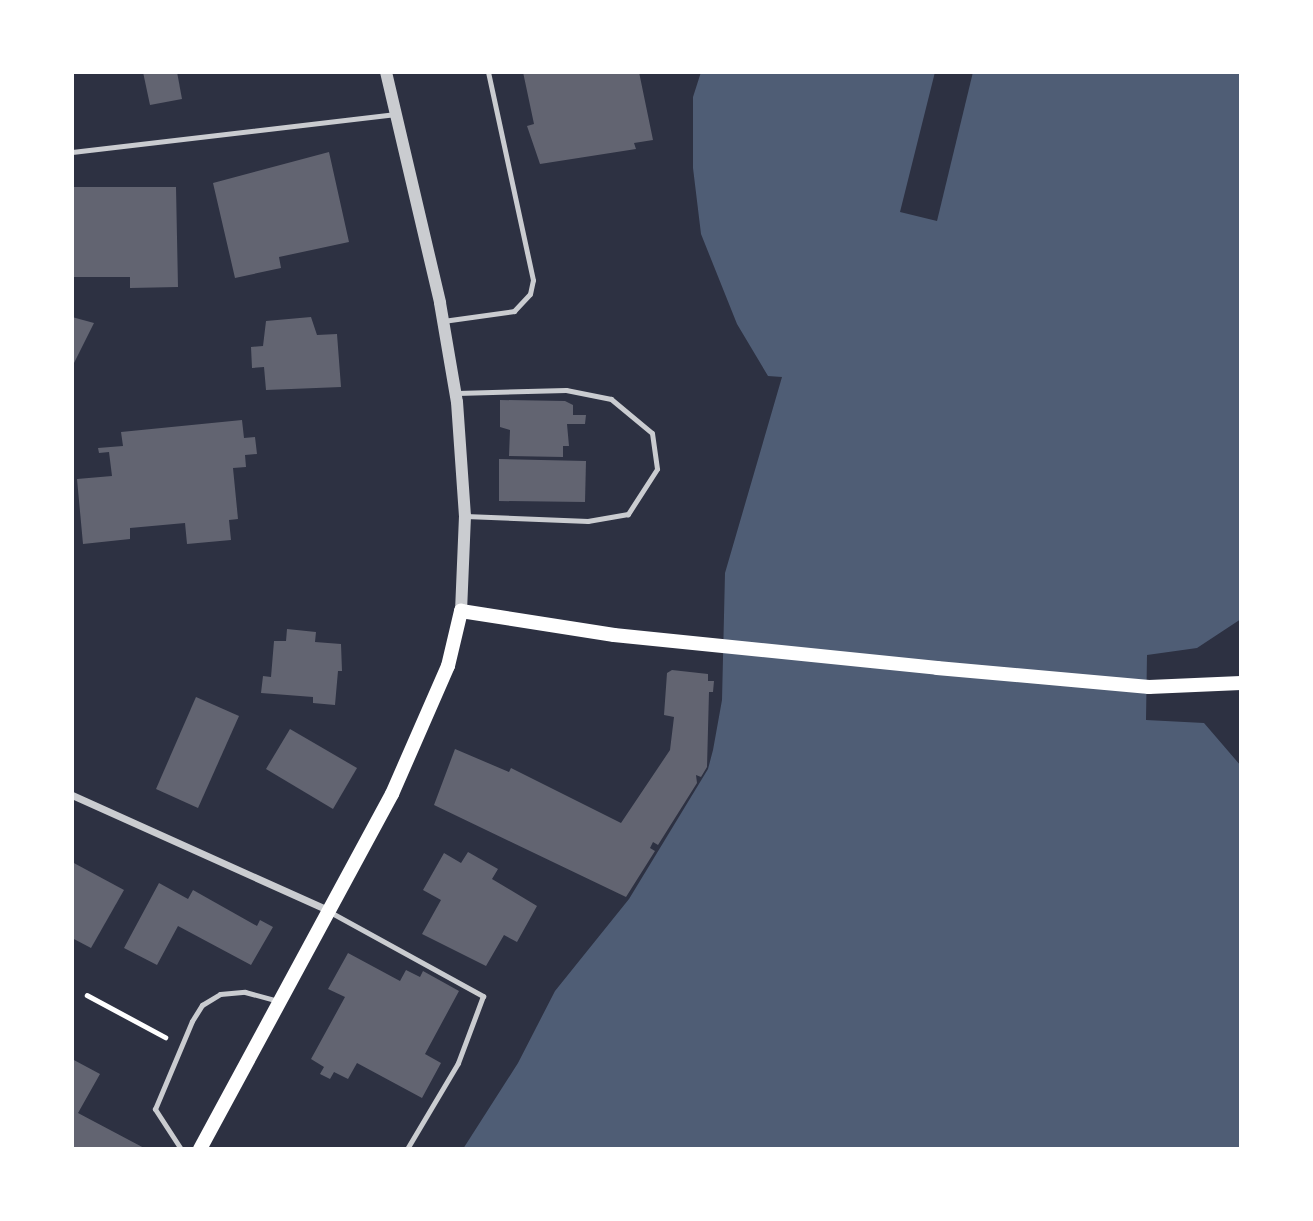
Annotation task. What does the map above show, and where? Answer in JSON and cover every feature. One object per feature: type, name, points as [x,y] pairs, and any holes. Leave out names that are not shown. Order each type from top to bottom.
[{"type":"main road","points":[[200,1149],[330,911],[423,730],[448,666],[461,611],[712,647],[1149,687],[1241,683]]},
{"type":"street","points":[[386,72],[443,321],[454,393],[465,516],[461,611]]},
{"type":"street","points":[[72,795],[330,911]]},
{"type":"lane","points":[[443,321],[514,311],[530,294],[533,280],[488,72]]},
{"type":"lane","points":[[72,152],[394,114]]},
{"type":"lane","points":[[454,393],[566,390],[611,398],[652,433],[657,469],[628,514],[588,521],[465,516]]},
{"type":"lane","points":[[330,911],[483,996],[458,1063],[407,1149]]},
{"type":"lane","points":[[181,1149],[155,1109],[181,1045],[202,1005],[220,994],[245,992],[281,1002]]},
{"type":"path","points":[[87,995],[181,1045]]},
{"type":"water","points":[[701,72],[1241,72],[1241,619],[1197,648],[1147,655],[1146,720],[1204,723],[1241,766],[1241,1149],[463,1149],[518,1063],[555,991],[629,899],[708,769],[713,750],[722,700],[725,573],[782,377],[768,376],[737,324],[701,234],[693,168],[693,97]]},
{"type":"pier","points":[[935,72],[973,72],[937,221],[900,212]]},
{"type":"building","points":[[143,72],[177,72],[182,99],[150,105]]},
{"type":"building","points":[[523,72],[639,72],[653,140],[634,143],[636,149],[540,164],[527,126],[534,124]]},
{"type":"building","points":[[329,152],[349,242],[279,257],[281,268],[235,278],[213,183]]},
{"type":"building","points":[[72,187],[176,187],[178,287],[130,288],[130,277],[72,277]]},
{"type":"building","points":[[72,317],[94,323],[72,367]]},
{"type":"building","points":[[311,317],[317,335],[337,334],[341,387],[266,390],[264,367],[252,368],[251,347],[263,346],[266,321]]},
{"type":"building","points":[[500,400],[565,401],[573,405],[573,415],[586,415],[585,424],[567,424],[569,446],[563,446],[563,457],[509,456],[510,430],[500,427]]},
{"type":"building","points":[[242,420],[244,438],[255,437],[257,454],[245,455],[246,467],[233,468],[238,519],[229,520],[231,540],[187,544],[185,523],[130,528],[130,539],[83,544],[77,479],[112,476],[109,452],[99,453],[98,448],[123,446],[121,432]]},
{"type":"building","points":[[499,459],[586,461],[585,502],[499,501]]},
{"type":"building","points":[[287,629],[316,632],[315,642],[341,644],[342,671],[338,671],[335,705],[313,703],[313,697],[261,693],[263,676],[271,677],[274,641],[286,641]]},
{"type":"building","points":[[672,670],[708,674],[708,681],[714,681],[713,692],[709,692],[707,767],[701,777],[696,775],[697,783],[658,845],[653,842],[650,848],[655,851],[626,897],[434,805],[455,749],[509,772],[511,768],[621,823],[670,750],[674,717],[664,715],[667,673]]},
{"type":"building","points":[[196,697],[239,716],[198,808],[156,789]]},
{"type":"building","points":[[290,729],[357,768],[333,809],[266,769]]},
{"type":"building","points":[[468,852],[498,869],[492,879],[537,906],[517,942],[504,935],[486,966],[422,934],[441,900],[423,890],[444,853],[461,863]]},
{"type":"building","points":[[72,862],[124,890],[91,948],[72,938]]},
{"type":"building","points":[[159,883],[188,899],[193,890],[257,926],[260,920],[273,927],[251,965],[178,926],[157,965],[124,948]]},
{"type":"building","points":[[348,953],[400,981],[406,970],[420,977],[423,971],[459,991],[425,1054],[441,1063],[422,1098],[357,1063],[348,1079],[334,1072],[330,1079],[320,1074],[324,1067],[311,1059],[345,997],[328,989]]},
{"type":"building","points":[[72,1059],[100,1074],[78,1113],[146,1149],[72,1149]]}]
